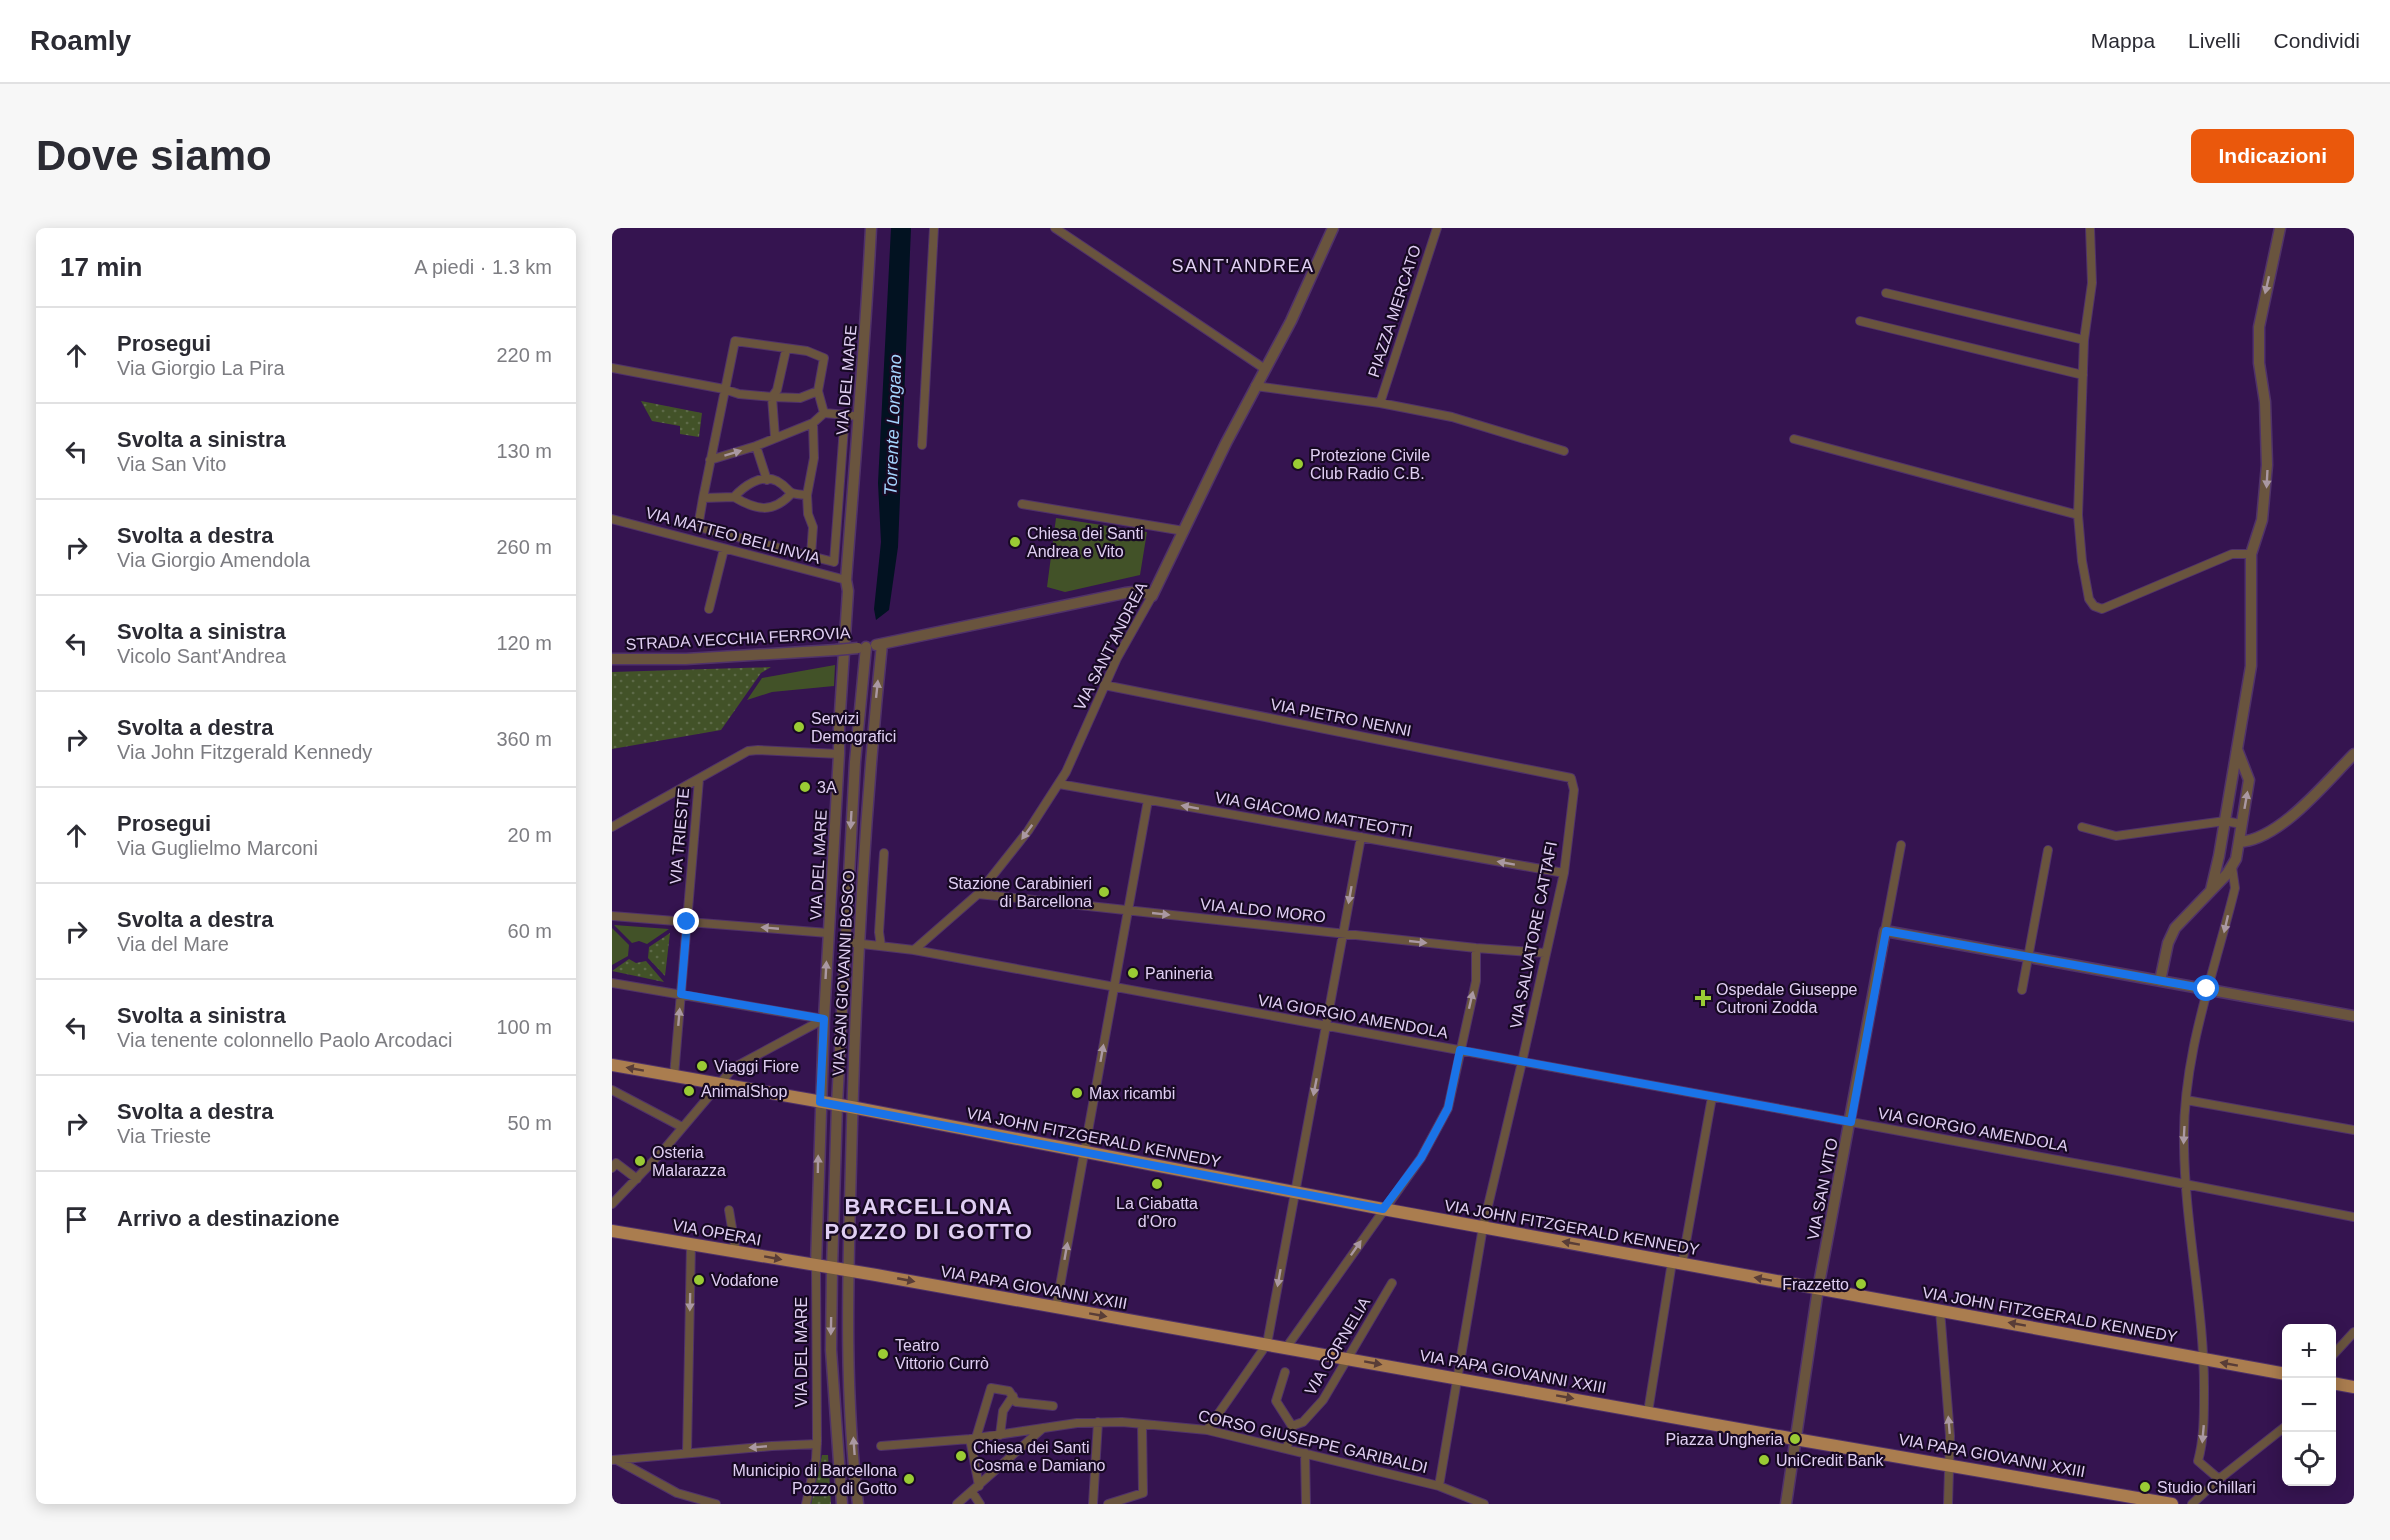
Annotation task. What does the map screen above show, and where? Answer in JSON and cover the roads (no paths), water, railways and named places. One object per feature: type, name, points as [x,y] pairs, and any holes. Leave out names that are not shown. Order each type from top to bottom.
[{"type":"main road","name":"VIA JOHN FITZGERALD KENNEDY","points":[[612,1065],[851,1107],[1383,1209],[2282,1373]]},
{"type":"main road","name":"VIA OPERAI","points":[[612,1231],[832,1268]]},
{"type":"main road","name":"VIA PAPA GIOVANNI XXIII","points":[[832,1268],[2172,1504]]},
{"type":"main road","points":[[2336,1385],[2354,1387]]},
{"type":"street","name":"VIA DEL MARE","points":[[806,1504],[817,1444],[816,1265],[820,1102],[848,591],[846,580],[866,339],[871,228]]},
{"type":"street","points":[[922,446],[934,228]]},
{"type":"street","points":[[1054,228],[1265,369]]},
{"type":"street","name":"VIA SANT'ANDREA","points":[[914,950],[978,894],[1028,831],[1059,784],[1104,685],[1152,596],[1255,386],[1291,321],[1333,228]]},
{"type":"street","name":"PIAZZA MERCATO","points":[[1380,403],[1437,228]]},
{"type":"street","points":[[2090,228],[2092,283],[2084,340],[2078,515],[2082,561],[2089,599],[2094,606],[2102,609],[2232,554],[2251,554]]},
{"type":"street","points":[[2211,890],[2219,856],[2251,666],[2251,554],[2262,520],[2267,486],[2268,441],[2259,363],[2259,327],[2280,228]]},
{"type":"street","points":[[1886,293],[2084,340]]},
{"type":"street","points":[[1860,321],[2082,375]]},
{"type":"street","points":[[824,413],[818,391],[824,358],[807,351],[786,350],[735,341],[698,527],[834,561],[845,414]]},
{"type":"street","points":[[775,437],[772,397],[777,390],[786,350]]},
{"type":"street","points":[[612,368],[724,389],[739,394],[800,398],[818,391]]},
{"type":"street","points":[[1255,386],[1380,403],[1452,417],[1564,451]]},
{"type":"street","points":[[710,460],[756,446],[813,423],[824,413],[858,416]]},
{"type":"street","points":[[811,555],[813,527],[808,514],[807,495],[814,458],[813,423]]},
{"type":"street","points":[[1794,439],[2078,515]]},
{"type":"street","points":[[756,446],[767,480]]},
{"type":"street","points":[[734,497],[749,483],[767,480],[777,481],[791,494],[807,495]]},
{"type":"street","points":[[703,498],[734,497],[755,508],[764,508],[783,503],[791,494]]},
{"type":"street","points":[[1022,504],[1184,531]]},
{"type":"street","name":"VIA MATTEO BELLINVIA","points":[[612,519],[846,580]]},
{"type":"street","points":[[709,609],[724,549]]},
{"type":"street","name":"STRADA VECCHIA FERROVIA","points":[[612,659],[686,659],[862,647],[1125,593],[1142,591],[1152,596]]},
{"type":"street","points":[[612,827],[743,753],[753,750],[839,754],[869,768],[882,644]]},
{"type":"street","name":"STRADA VECCHIA FERROVIA","points":[[855,762],[862,647]]},
{"type":"street","name":"VIA PIETRO NENNI","points":[[1104,685],[1571,778]]},
{"type":"street","points":[[2219,1479],[2198,1461],[2204,1430],[2205,1359],[2186,1184],[2184,1144],[2190,1056],[2235,888],[2234,863],[2240,842],[2249,780],[2237,748]]},
{"type":"street","points":[[2240,842],[2256,839],[2282,823],[2354,754]]},
{"type":"street","name":"VIA SAN GIOVANNI BOSCO","points":[[842,1504],[831,1350],[832,1268],[837,1105],[855,762]]},
{"type":"street","name":"VIA SAN GIOVANNI BOSCO","points":[[858,1504],[849,1352],[848,1270],[851,1107],[869,768]]},
{"type":"street","name":"VIA SALVATORE CATTAFI","points":[[1439,1486],[1483,1227],[1563,873],[1574,790],[1571,778]]},
{"type":"street","name":"VIA TRIESTE","points":[[674,1076],[699,779]]},
{"type":"street","name":"VIA GIACOMO MATTEOTTI","points":[[1059,784],[1563,873]]},
{"type":"street","points":[[1056,1308],[1148,800]]},
{"type":"street","points":[[2082,827],[2116,836],[2224,821],[2241,824]]},
{"type":"street","points":[[1207,1430],[1267,1344],[1360,837]]},
{"type":"street","name":"VIA SAN VITO","points":[[1786,1504],[1818,1289],[1901,845]]},
{"type":"street","points":[[2022,990],[2048,850]]},
{"type":"street","points":[[881,946],[879,932],[884,853]]},
{"type":"street","points":[[2219,856],[2234,863]]},
{"type":"street","points":[[2160,981],[2171,936],[2179,923],[2234,863]]},
{"type":"street","name":"VIA ALDO MORO","points":[[978,894],[1476,948],[1545,953]]},
{"type":"street","points":[[612,915],[828,933]]},
{"type":"street","points":[[1886,931],[2354,1016]]},
{"type":"street","points":[[845,942],[914,950]]},
{"type":"street","points":[[1287,1348],[1421,1158],[1448,1108],[1476,981],[1476,948]]},
{"type":"street","name":"VIA GIORGIO AMENDOLA","points":[[914,950],[1712,1096],[2354,1217]]},
{"type":"street","points":[[612,983],[824,1019]]},
{"type":"street","points":[[612,1204],[637,1179],[733,1068],[824,1019]]},
{"type":"street","points":[[612,1090],[682,1127]]},
{"type":"street","points":[[1648,1412],[1712,1096]]},
{"type":"street","points":[[2186,1100],[2354,1130]]},
{"type":"street","points":[[612,1168],[616,1163],[637,1179]]},
{"type":"street","points":[[729,1210],[736,1251]]},
{"type":"street","points":[[687,1453],[691,1244]]},
{"type":"street","name":"VIA CORNELIA","points":[[1292,1426],[1303,1422],[1315,1411],[1392,1283]]},
{"type":"street","points":[[1940,1310],[1950,1436],[1948,1504]]},
{"type":"street","points":[[2353,1334],[2354,1346]]},
{"type":"street","points":[[2336,1351],[2353,1334]]},
{"type":"street","points":[[1285,1372],[1276,1401],[1292,1426],[1287,1448]]},
{"type":"street","points":[[979,1485],[973,1439],[991,1388],[1009,1390],[1016,1402],[1053,1406]]},
{"type":"street","points":[[1000,1435],[1003,1411],[1013,1396]]},
{"type":"street","points":[[1093,1504],[1098,1422]]},
{"type":"street","name":"CORSO GIUSEPPE GARIBALDI","points":[[881,1446],[973,1439],[1077,1423],[1142,1424],[1207,1430],[1439,1486],[1484,1504]]},
{"type":"street","points":[[1111,1504],[1143,1493],[1142,1424]]},
{"type":"street","points":[[957,1504],[1044,1428]]},
{"type":"street","points":[[2192,1504],[2219,1479],[2282,1429]]},
{"type":"street","points":[[614,1460],[817,1444]]},
{"type":"street","points":[[1305,1453],[1306,1504]]},
{"type":"street","points":[[614,1460],[677,1493],[716,1504]]},
{"type":"street","points":[[972,1492],[980,1504]]},
{"type":"street","points":[[675,1504],[677,1493]]},
{"type":"water","name":"Torrente Longano","points":[[891,228],[911,228],[898,547],[889,610],[876,620],[874,609],[881,542],[878,483]]},
{"type":"place","name":"Protezione Civile Club Radio C.B.","points":[[1298,464]]},
{"type":"place","name":"Chiesa dei Santi Andrea e Vito","points":[[1015,542]]},
{"type":"place","name":"Servizi Demografici","points":[[799,727]]},
{"type":"place","name":"3A","points":[[805,787]]},
{"type":"place","name":"Stazione Carabinieri di Barcellona","points":[[1104,892]]},
{"type":"place","name":"Panineria","points":[[1133,973]]},
{"type":"place","name":"Ospedale Giuseppe Cutroni Zodda","points":[[1703,998]]},
{"type":"place","name":"Viaggi Fiore","points":[[702,1066]]},
{"type":"place","name":"AnimalShop","points":[[689,1091]]},
{"type":"place","name":"Max ricambi","points":[[1077,1093]]},
{"type":"place","name":"Osteria Malarazza","points":[[640,1161]]},
{"type":"place","name":"La Ciabatta d'Oro","points":[[1157,1184]]},
{"type":"place","name":"Vodafone","points":[[699,1280]]},
{"type":"place","name":"Frazzetto","points":[[1861,1284]]},
{"type":"place","name":"Teatro Vittorio Currò","points":[[883,1354]]},
{"type":"place","name":"Piazza Ungheria","points":[[1795,1439]]},
{"type":"place","name":"Chiesa dei Santi Cosma e Damiano","points":[[961,1456]]},
{"type":"place","name":"UniCredit Bank","points":[[1764,1460]]},
{"type":"place","name":"Municipio di Barcellona Pozzo di Gotto","points":[[909,1479]]},
{"type":"place","name":"Studio Chillari","points":[[2145,1487]]},
{"type":"district","name":"SANT'ANDREA","points":[[1243,266]]},
{"type":"district","name":"BARCELLONA POZZO DI GOTTO","points":[[929,1218]]}]
